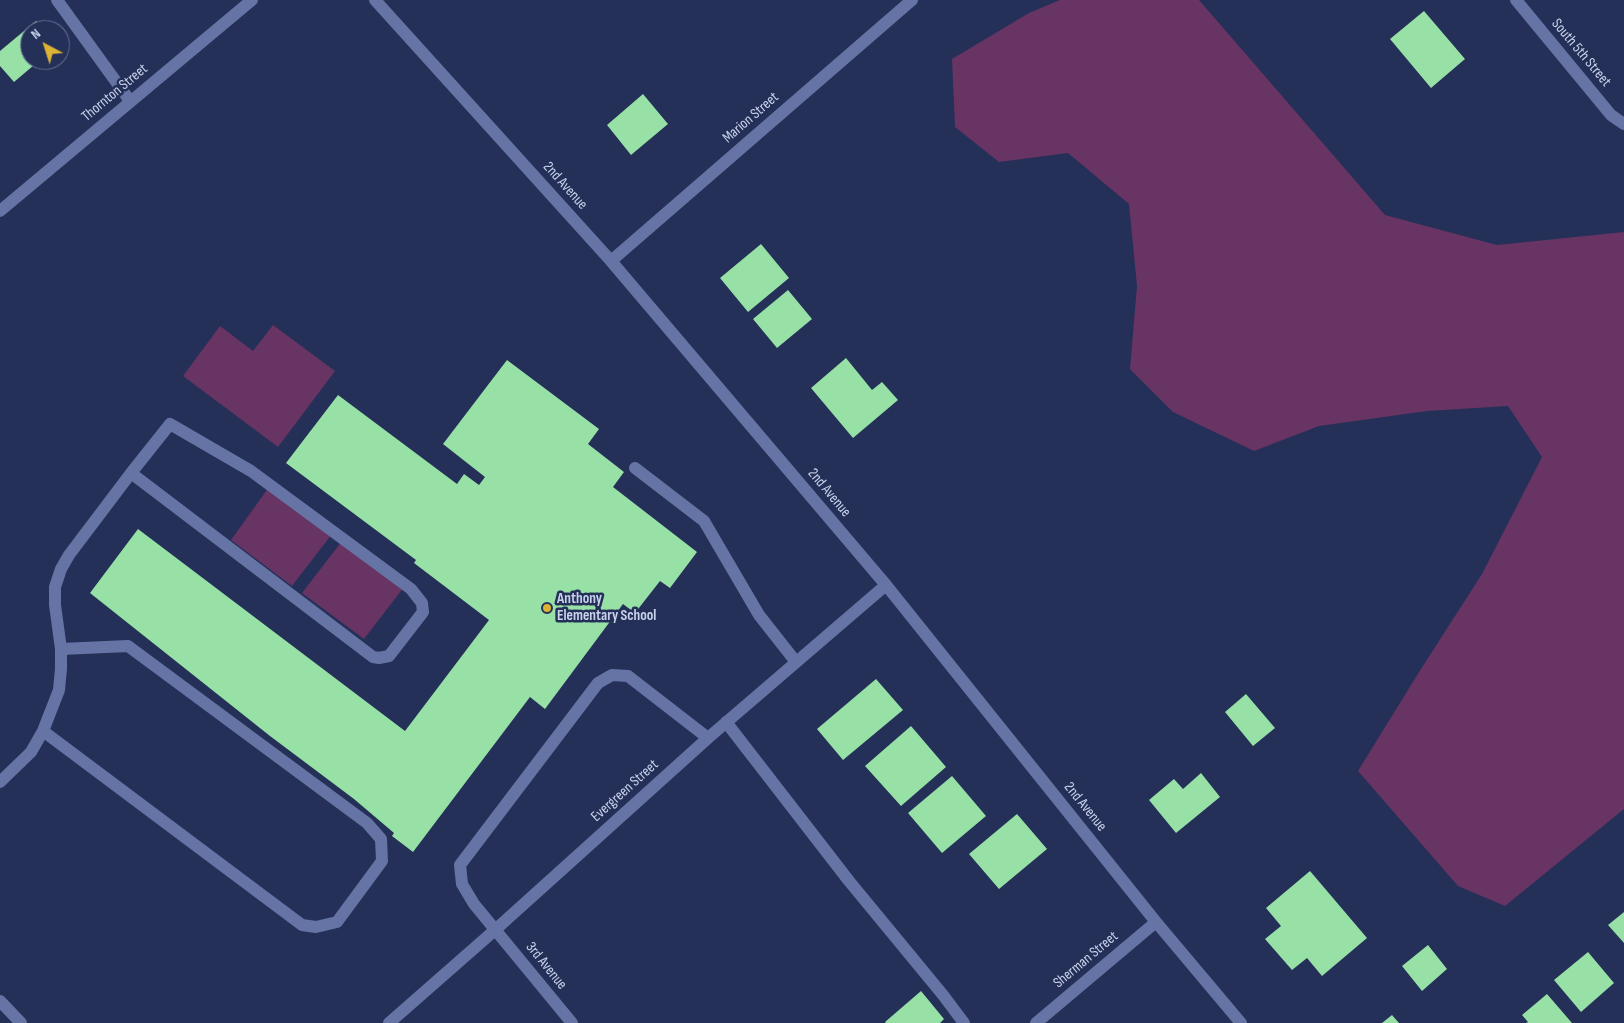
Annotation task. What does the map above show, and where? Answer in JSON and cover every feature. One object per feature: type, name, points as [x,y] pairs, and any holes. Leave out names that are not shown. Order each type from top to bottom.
[{"type":"street","points":[[57,0],[130,101]]},
{"type":"street","name":"Thornton Street","points":[[0,211],[252,0]]},
{"type":"street","name":"2nd Avenue","points":[[375,0],[611,261],[886,586],[1156,922],[1241,1023]]},
{"type":"street","name":"Marion Street","points":[[611,261],[912,0]]},
{"type":"street","name":"South 5th Street","points":[[1516,0],[1611,115],[1624,124]]},
{"type":"street","points":[[0,782],[31,752],[43,731],[59,690],[61,649],[55,605],[55,587],[61,569],[69,555],[131,473],[170,424],[251,470],[411,589],[422,603],[423,612],[395,650],[388,656],[373,657],[131,473]]},
{"type":"street","points":[[635,468],[704,521],[760,615],[796,662]]},
{"type":"street","name":"Evergreen Street","points":[[389,1023],[726,722],[886,586]]},
{"type":"street","points":[[43,731],[302,925],[316,927],[336,922],[382,861],[381,839],[367,823],[128,646],[61,649]]},
{"type":"street","name":"3rd Avenue","points":[[572,1023],[474,904],[462,884],[460,864],[598,683],[612,675],[628,676],[708,738]]},
{"type":"street","points":[[726,722],[849,881],[964,1023]]},
{"type":"street","name":"Sherman Street","points":[[1036,1023],[1156,922]]},
{"type":"street","points":[[0,1001],[21,1023]]},
{"type":"shaded area","points":[[1060,0],[1199,0],[1385,215],[1497,245],[1624,232],[1624,809],[1505,906],[1458,886],[1358,771],[1482,574],[1542,457],[1508,406],[1427,411],[1319,426],[1254,451],[1173,412],[1130,369],[1137,286],[1129,204],[1068,153],[999,162],[955,127],[952,59],[1029,13]]},
{"type":"shaded area","points":[[273,325],[335,371],[278,447],[183,376],[220,326],[253,351]]},
{"type":"shaded area","points":[[269,487],[332,534],[292,586],[231,540]]},
{"type":"shaded area","points":[[342,541],[404,587],[364,639],[302,593]]},
{"type":"building","points":[[1424,11],[1465,59],[1431,88],[1390,39]]},
{"type":"building","points":[[20,34],[20,70],[28,70],[14,82],[0,66],[0,51]]},
{"type":"building","points":[[643,94],[668,124],[631,155],[607,125]]},
{"type":"building","points":[[761,244],[789,278],[748,312],[720,278]]},
{"type":"building","points":[[788,290],[812,319],[777,348],[753,319]]},
{"type":"building","points":[[846,358],[872,390],[882,382],[898,400],[853,438],[811,388]]},
{"type":"building","name":"Anthony Elementary School","points":[[507,360],[599,429],[588,444],[624,472],[613,487],[697,552],[670,588],[660,581],[635,613],[623,604],[545,709],[530,697],[413,852],[392,836],[394,833],[354,799],[270,736],[90,593],[138,529],[405,731],[489,620],[414,563],[416,560],[286,463],[338,395],[457,484],[464,474],[479,485],[485,477],[443,444]]},
{"type":"building","points":[[876,679],[903,710],[843,760],[817,729]]},
{"type":"building","points":[[1246,694],[1275,728],[1253,746],[1225,712]]},
{"type":"building","points":[[911,726],[946,767],[901,806],[865,766]]},
{"type":"building","points":[[1201,773],[1220,797],[1176,833],[1149,800],[1174,779],[1183,789]]},
{"type":"building","points":[[952,776],[986,816],[942,853],[908,813]]},
{"type":"building","points":[[1017,814],[1047,849],[999,889],[969,854]]},
{"type":"building","points":[[1310,871],[1367,938],[1322,976],[1307,958],[1292,970],[1265,939],[1281,926],[1266,908]]},
{"type":"building","points":[[1624,912],[1624,943],[1608,925]]},
{"type":"building","points":[[1428,945],[1447,969],[1422,991],[1402,966]]},
{"type":"building","points":[[1588,952],[1614,983],[1581,1012],[1554,980]]},
{"type":"building","points":[[921,991],[944,1019],[940,1023],[885,1022]]},
{"type":"building","points":[[1547,994],[1572,1023],[1526,1023],[1528,1022],[1522,1015]]},
{"type":"building","points":[[1392,1015],[1399,1023],[1382,1023]]},
{"type":"place","name":"Anthony Elementary School","points":[[547,608]]}]
